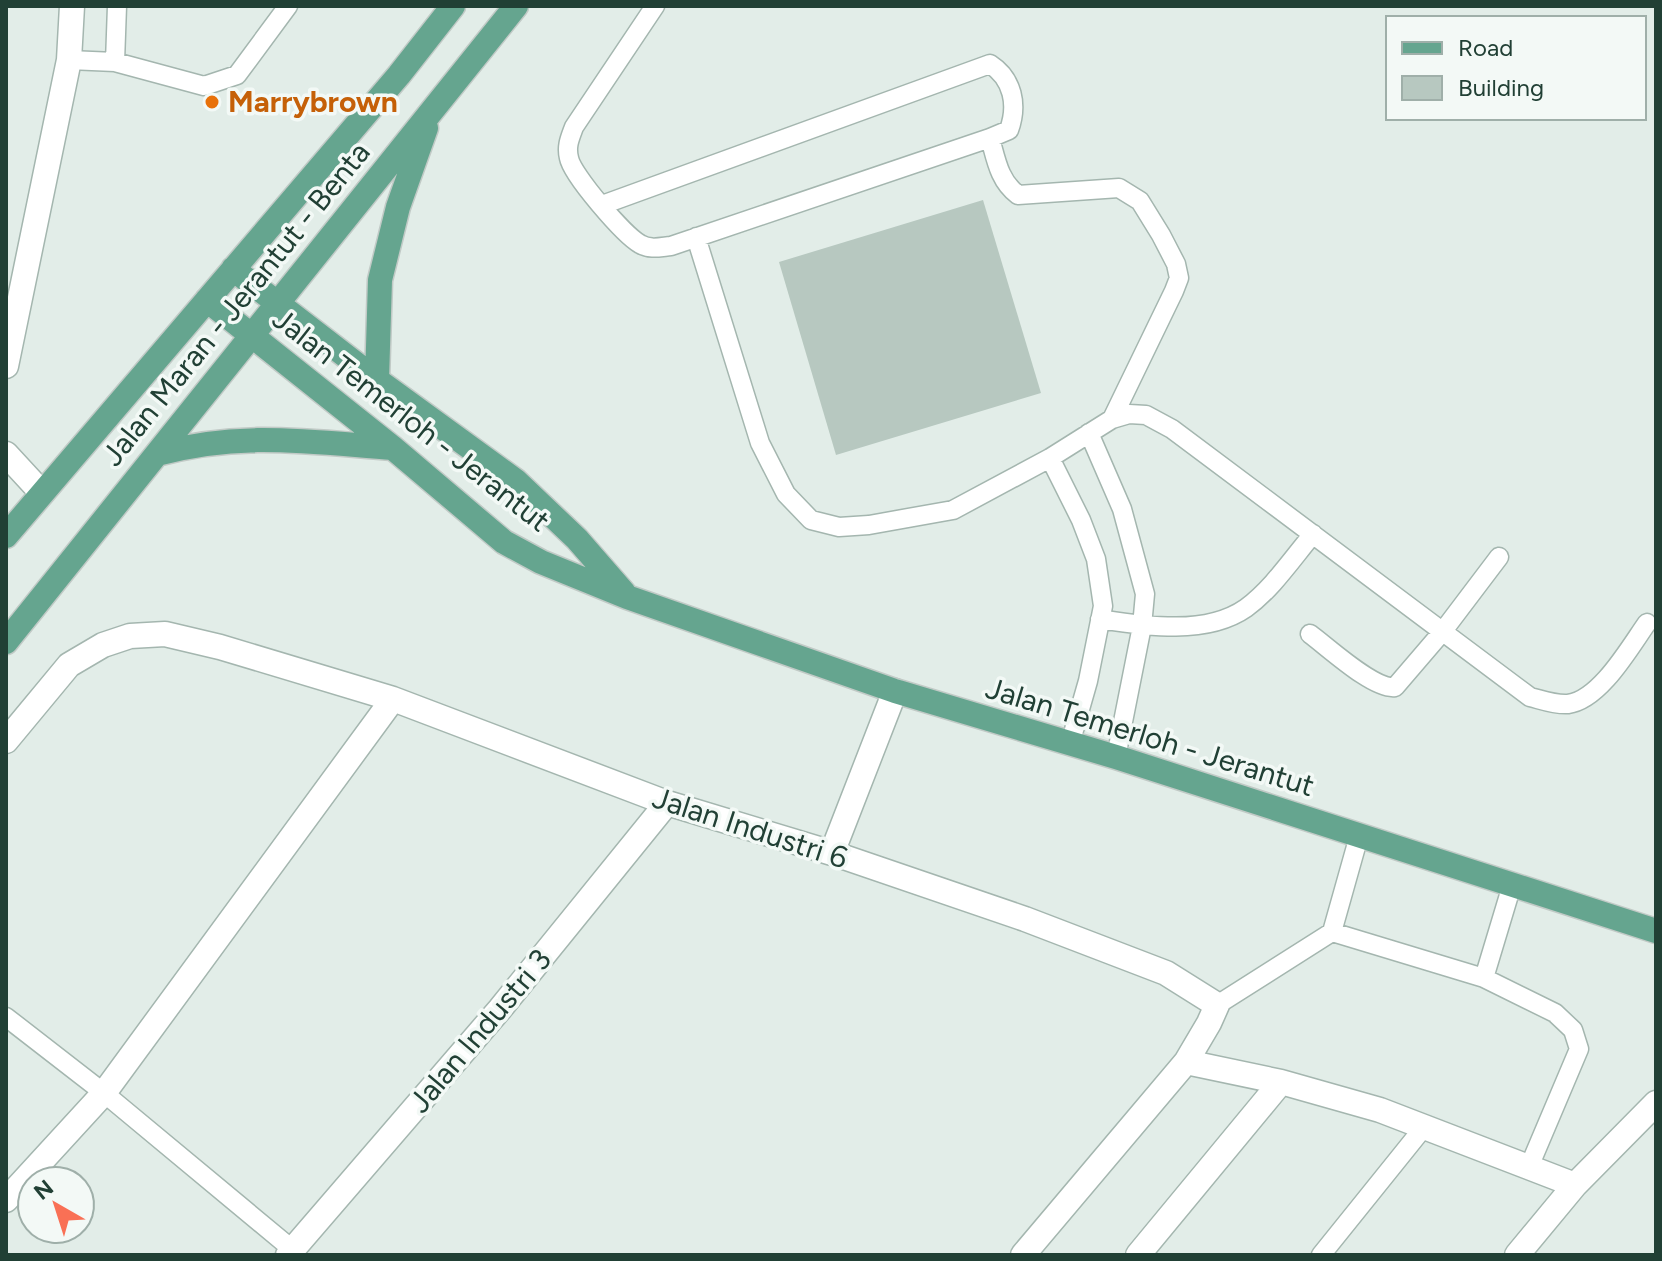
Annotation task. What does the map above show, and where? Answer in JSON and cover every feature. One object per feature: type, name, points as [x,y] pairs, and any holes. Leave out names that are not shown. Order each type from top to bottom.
[{"type":"main road","name":"Jalan Maran - Jerantut - Benta","points":[[6,536],[399,75],[453,6]]},
{"type":"main road","name":"Jalan Maran - Jerantut - Benta","points":[[6,642],[516,6]]},
{"type":"main road","points":[[377,380],[380,280],[398,207],[432,110]]},
{"type":"main road","name":"Jalan Temerloh - Jerantut","points":[[233,269],[377,380],[516,481],[577,539],[627,597]]},
{"type":"main road","name":"Jalan Temerloh - Jerantut","points":[[207,300],[393,448],[504,542],[541,562],[627,597],[895,691],[1116,757],[1656,931]]},
{"type":"main road","points":[[157,454],[184,446],[232,439],[282,439],[393,448]]},
{"type":"street","points":[[6,366],[69,60],[72,6]]},
{"type":"street","points":[[6,454],[42,493]]},
{"type":"street","name":"Jalan Industri 6","points":[[6,741],[69,665],[103,645],[130,636],[165,634],[220,647],[393,699],[667,803],[832,853],[1025,919],[1166,973],[1217,1005]]},
{"type":"street","points":[[832,853],[895,691]]},
{"type":"street","points":[[6,1200],[104,1093],[393,699]]},
{"type":"street","name":"Jalan Industri 3","points":[[290,1252],[500,1009],[667,803]]},
{"type":"street","points":[[1023,1255],[1186,1062],[1217,1005]]},
{"type":"street","points":[[1186,1062],[1333,1095],[1575,1185]]},
{"type":"street","points":[[1138,1255],[1281,1082]]},
{"type":"street","points":[[1517,1255],[1575,1185],[1656,1103]]},
{"type":"lane","points":[[115,62],[117,6]]},
{"type":"lane","points":[[69,60],[115,62],[204,86],[237,75],[288,6]]},
{"type":"lane","points":[[602,205],[990,64],[1000,71],[1013,96],[1014,110],[1009,130],[671,246],[651,248],[639,244],[602,205],[577,177],[569,160],[567,145],[574,127],[655,6]]},
{"type":"lane","points":[[990,138],[1001,175],[1018,195],[1119,188],[1129,192],[1140,201],[1176,264],[1179,278],[1174,291],[1112,419]]},
{"type":"lane","points":[[696,237],[760,443],[786,494],[811,520],[839,527],[869,525],[953,510],[1050,458],[1112,419],[1129,414],[1146,415],[1172,429],[1530,697],[1570,704],[1596,689],[1647,623]]},
{"type":"lane","points":[[1089,433],[1122,509],[1145,594],[1142,626],[1116,757]]},
{"type":"lane","points":[[1050,458],[1081,520],[1096,559],[1103,606],[1088,681],[1070,744]]},
{"type":"lane","points":[[1100,619],[1142,626],[1197,625],[1243,610],[1263,593],[1313,534]]},
{"type":"lane","points":[[1310,634],[1386,689],[1395,687],[1443,631],[1499,557]]},
{"type":"lane","points":[[1217,1005],[1332,932],[1359,836]]},
{"type":"lane","points":[[1484,978],[1512,885]]},
{"type":"lane","points":[[1332,932],[1484,978],[1555,1013],[1573,1030],[1579,1049],[1529,1167]]},
{"type":"lane","points":[[6,1017],[104,1093],[290,1252]]},
{"type":"lane","points":[[1321,1255],[1424,1127]]},
{"type":"building","points":[[983,200],[1041,393],[836,455],[779,262]]},
{"type":"place","name":"Marrybrown","points":[[212,102]]}]
